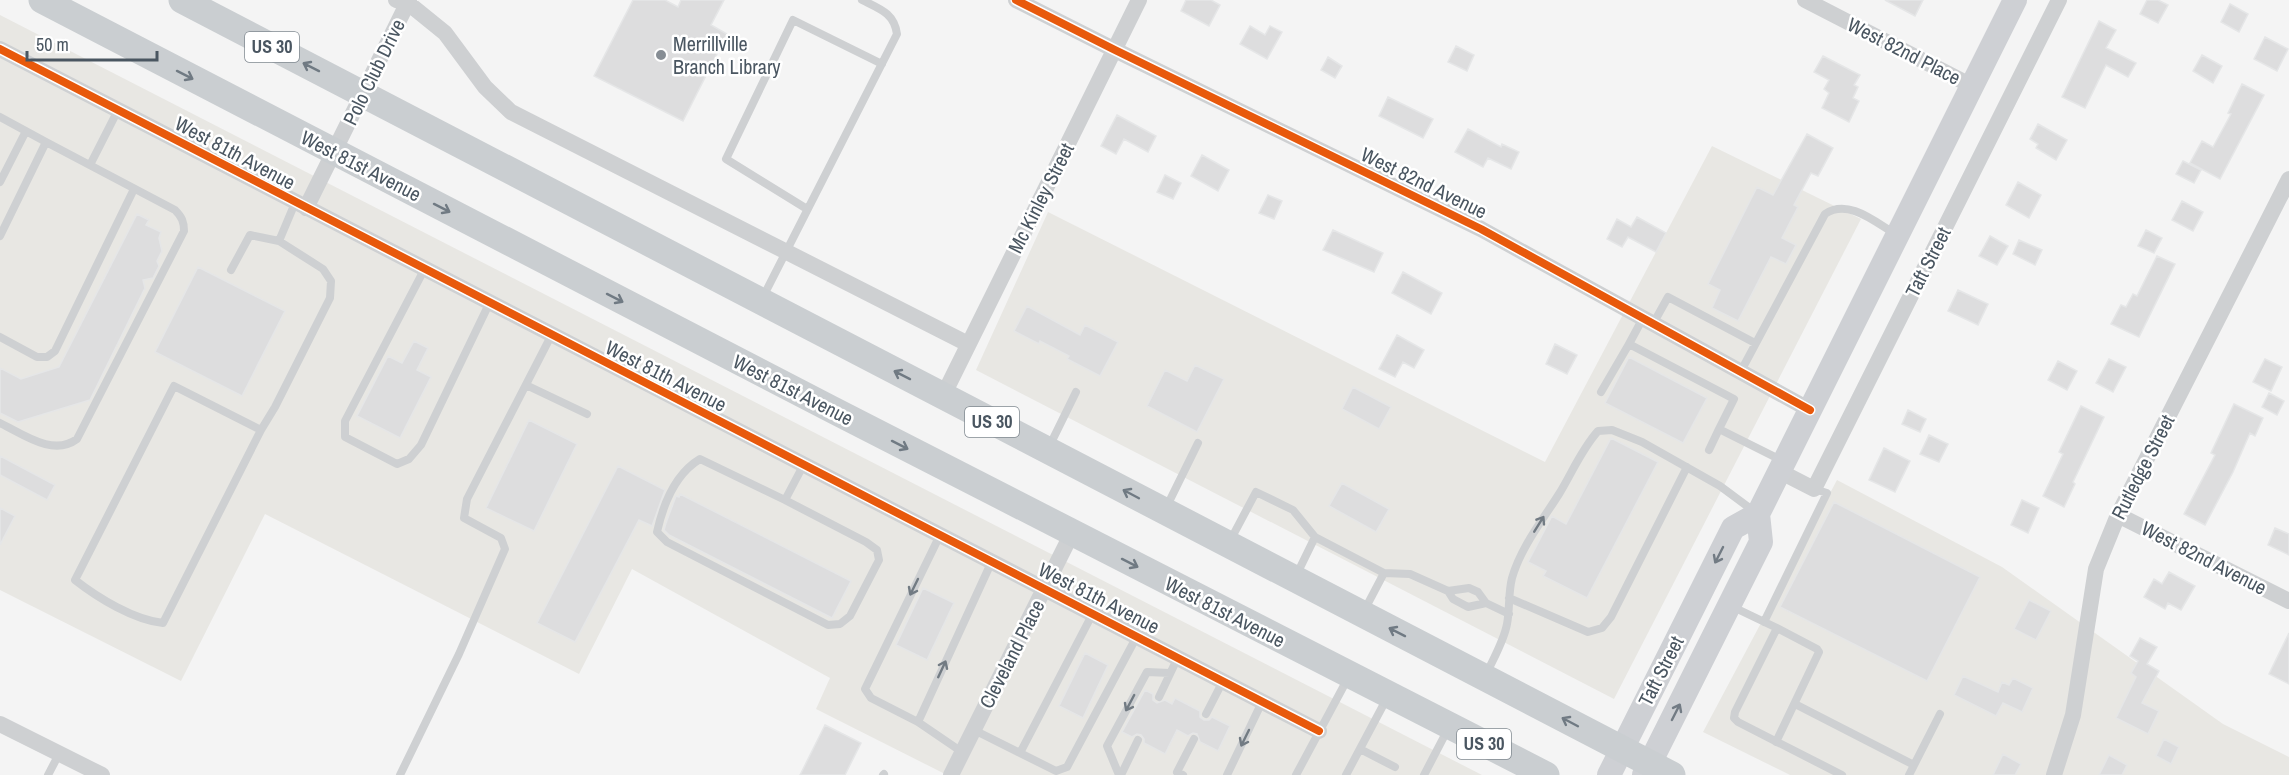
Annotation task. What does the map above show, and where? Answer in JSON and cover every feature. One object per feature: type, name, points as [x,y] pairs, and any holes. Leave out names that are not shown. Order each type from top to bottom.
[{"type":"main road","name":"West 81st Avenue","points":[[42,0],[1072,533],[1546,775]]},
{"type":"main road","name":"US 30","points":[[182,0],[1622,749],[1655,771]]},
{"type":"main road","name":"Taft Street","points":[[1655,771],[1729,604],[1761,542],[1758,514],[2015,0]]},
{"type":"main road","name":"Taft Street","points":[[1609,775],[1733,528],[1758,514]]},
{"type":"street","name":"West 82nd Avenue","points":[[1016,0],[1481,229],[1810,410]]},
{"type":"street","name":"Mc Kinley Street","points":[[943,396],[1139,0]]},
{"type":"street","name":"West 82nd Place","points":[[1804,0],[1972,86]]},
{"type":"street","name":"Taft Street","points":[[1814,489],[2059,0]]},
{"type":"street","name":"Polo Club Drive","points":[[301,206],[334,152],[363,94],[404,1]]},
{"type":"street","points":[[404,1],[445,33],[485,87],[511,112],[968,344]]},
{"type":"street","name":"West 81th Avenue","points":[[0,50],[1137,636],[1174,665],[1223,681],[1319,731]]},
{"type":"street","name":"Rutledge Street","points":[[2054,775],[2073,715],[2096,569],[2118,515],[2289,179]]},
{"type":"street","points":[[1781,466],[1814,489]]},
{"type":"street","name":"West 82nd Avenue","points":[[2118,515],[2289,601]]},
{"type":"street","name":"Cleveland Place","points":[[951,775],[1072,533]]},
{"type":"street","points":[[0,724],[102,775]]},
{"type":"lane","points":[[760,301],[897,34],[890,14],[862,0]]},
{"type":"lane","points":[[807,209],[726,159],[793,20],[882,64]]},
{"type":"lane","points":[[90,165],[118,110]]},
{"type":"lane","points":[[0,117],[175,210],[182,217],[184,231],[77,439],[64,446],[48,445],[0,423]]},
{"type":"lane","points":[[0,182],[26,131]]},
{"type":"lane","points":[[0,236],[46,142]]},
{"type":"lane","points":[[0,337],[38,357],[47,357],[55,351],[134,189]]},
{"type":"lane","points":[[279,241],[301,206]]},
{"type":"lane","points":[[1741,371],[1826,214],[1833,209],[1846,208],[1860,213],[1897,236]]},
{"type":"lane","points":[[231,270],[250,235],[279,241],[323,269],[331,281],[330,298],[163,623],[148,622],[93,595],[75,580],[174,386],[261,430]]},
{"type":"lane","points":[[424,270],[345,421],[345,436],[397,465],[409,459],[421,445],[489,304]]},
{"type":"lane","points":[[1601,392],[1629,344],[1668,297],[1755,344]]},
{"type":"lane","points":[[400,775],[459,654],[505,549],[501,537],[464,518],[468,499],[551,336]]},
{"type":"lane","points":[[1629,344],[1734,399],[1709,450]]},
{"type":"lane","points":[[526,385],[587,414]]},
{"type":"lane","points":[[1048,450],[1076,392]]},
{"type":"lane","points":[[1719,429],[1781,466]]},
{"type":"lane","points":[[1485,678],[1507,628],[1513,576],[1528,542],[1560,492],[1586,444],[1598,431],[1612,430],[1642,441],[1720,486],[1758,514]]},
{"type":"lane","points":[[1164,511],[1198,443]]},
{"type":"lane","points":[[700,459],[785,500],[877,550],[879,560],[850,616],[840,624],[828,625],[667,542],[657,532],[664,506],[684,470],[700,459]]},
{"type":"lane","points":[[785,500],[804,464]]},
{"type":"lane","points":[[1509,598],[1588,632],[1602,628],[1611,617],[1684,465]]},
{"type":"lane","points":[[1764,622],[1827,493],[1814,489]]},
{"type":"lane","points":[[1228,544],[1256,492],[1293,510],[1315,537],[1384,573],[1410,574],[1448,591],[1453,598],[1468,607],[1486,603]]},
{"type":"lane","points":[[940,535],[865,689],[871,698],[918,722],[962,752]]},
{"type":"lane","points":[[1295,579],[1315,537]]},
{"type":"lane","points":[[918,722],[992,561]]},
{"type":"lane","points":[[1362,614],[1384,573]]},
{"type":"lane","points":[[1448,591],[1468,588],[1478,592],[1486,603],[1509,614]]},
{"type":"lane","points":[[1729,604],[1819,652],[1776,742]]},
{"type":"lane","points":[[1020,753],[1093,613]]},
{"type":"lane","points":[[1777,628],[1734,718],[1842,775]]},
{"type":"lane","points":[[974,730],[1056,771],[1067,767],[1137,636]]},
{"type":"lane","points":[[1159,697],[1174,665]]},
{"type":"lane","points":[[1120,775],[1107,746],[1147,672],[1174,665]]},
{"type":"lane","points":[[1296,775],[1349,675]]},
{"type":"lane","points":[[1206,714],[1223,681]]},
{"type":"lane","points":[[1346,775],[1389,695]]},
{"type":"lane","points":[[1227,775],[1262,702]]},
{"type":"lane","points":[[1795,704],[1914,765]]},
{"type":"lane","points":[[1909,775],[1940,714]]},
{"type":"lane","points":[[1424,775],[1449,726]]},
{"type":"lane","points":[[1183,775],[1177,772],[1194,739]]},
{"type":"lane","points":[[1120,775],[1138,740]]},
{"type":"lane","points":[[1360,749],[1395,767]]},
{"type":"lane","points":[[48,775],[59,754]]},
{"type":"shaded area","points":[[0,15],[1482,775],[947,775],[816,709],[830,678],[632,569],[579,674],[265,514],[181,681],[0,590]]},
{"type":"shaded area","points":[[1712,146],[1861,219],[1614,699],[976,370],[1048,212],[1545,462]]},
{"type":"shaded area","points":[[1837,480],[2002,567],[2223,724],[2289,757],[2289,775],[1790,775],[1703,732]]},
{"type":"building","name":"Merrillville Branch Library","points":[[633,0],[665,0],[678,7],[681,0],[724,0],[711,25],[727,34],[683,121],[594,76]]},
{"type":"building","points":[[1186,0],[1211,0],[1220,5],[1209,26],[1181,11]]},
{"type":"building","points":[[1885,0],[1923,0],[1915,16]]},
{"type":"building","points":[[2147,0],[2158,0],[2168,5],[2158,23],[2140,14]]},
{"type":"building","points":[[2230,4],[2248,14],[2239,32],[2221,22]]},
{"type":"building","points":[[2099,21],[2116,30],[2106,48],[2136,63],[2128,77],[2106,65],[2085,108],[2062,97]]},
{"type":"building","points":[[1250,26],[1265,35],[1270,26],[1282,32],[1267,59],[1240,44]]},
{"type":"building","points":[[2265,37],[2288,49],[2277,71],[2254,59]]},
{"type":"building","points":[[1456,46],[1474,55],[1467,71],[1448,62]]},
{"type":"building","points":[[2202,55],[2222,66],[2213,83],[2193,71]]},
{"type":"building","points":[[1823,56],[1860,75],[1854,85],[1858,87],[1853,98],[1859,101],[1849,122],[1822,108],[1829,93],[1824,89],[1829,80],[1814,72]]},
{"type":"building","points":[[1328,57],[1342,66],[1335,78],[1321,70]]},
{"type":"building","points":[[2242,84],[2264,95],[2220,179],[2190,163],[2202,141],[2213,147],[2231,114],[2228,113]]},
{"type":"building","points":[[1388,97],[1433,119],[1423,138],[1379,116]]},
{"type":"building","points":[[1117,115],[1156,136],[1148,152],[1124,139],[1116,154],[1101,146]]},
{"type":"building","points":[[2038,124],[2067,140],[2056,160],[2036,148],[2038,144],[2030,139]]},
{"type":"building","points":[[1468,129],[1501,147],[1502,144],[1519,152],[1511,169],[1488,158],[1483,167],[1455,152]]},
{"type":"building","points":[[1807,134],[1833,148],[1818,176],[1811,173],[1794,205],[1798,207],[1782,238],[1796,245],[1786,264],[1771,257],[1738,321],[1712,308],[1720,290],[1708,284],[1757,187],[1773,195]]},
{"type":"building","points":[[1202,155],[1229,170],[1218,191],[1191,176]]},
{"type":"building","points":[[2183,161],[2201,170],[2194,183],[2176,174]]},
{"type":"building","points":[[1165,175],[1181,183],[1173,199],[1157,192]]},
{"type":"building","points":[[2018,182],[2041,195],[2029,218],[2006,205]]},
{"type":"building","points":[[1268,195],[1282,201],[1274,219],[1259,213]]},
{"type":"building","points":[[2182,201],[2203,212],[2193,231],[2172,220]]},
{"type":"building","points":[[137,214],[149,220],[146,225],[161,232],[159,238],[162,251],[157,261],[159,266],[153,278],[143,280],[145,288],[90,400],[18,422],[0,413],[0,368],[21,379],[59,367]]},
{"type":"building","points":[[1637,217],[1666,233],[1656,252],[1628,237],[1622,247],[1607,239],[1617,219],[1631,227]]},
{"type":"building","points":[[1333,230],[1383,253],[1374,272],[1323,250]]},
{"type":"building","points":[[2146,230],[2162,238],[2154,253],[2138,246]]},
{"type":"building","points":[[1990,236],[2008,246],[1997,265],[1979,256]]},
{"type":"building","points":[[2019,240],[2042,250],[2035,265],[2013,254]]},
{"type":"building","points":[[2157,256],[2175,264],[2139,337],[2111,324],[2121,305],[2126,307],[2133,294],[2137,296]]},
{"type":"building","points":[[198,267],[285,311],[242,396],[155,352]]},
{"type":"building","points":[[1403,272],[1442,293],[1431,314],[1392,293]]},
{"type":"building","points":[[1958,290],[1988,304],[1978,325],[1948,311]]},
{"type":"building","points":[[1027,306],[1080,335],[1085,325],[1118,342],[1100,376],[1067,359],[1069,356],[1014,331]]},
{"type":"building","points":[[1397,335],[1424,350],[1414,368],[1403,362],[1395,377],[1379,369]]},
{"type":"building","points":[[414,341],[428,348],[417,370],[431,377],[400,438],[357,416],[388,356],[402,363]]},
{"type":"building","points":[[1555,344],[1577,355],[1567,374],[1546,364]]},
{"type":"building","points":[[1629,357],[1707,398],[1683,443],[1605,403]]},
{"type":"building","points":[[2109,359],[2126,367],[2113,392],[2096,383]]},
{"type":"building","points":[[2265,359],[2282,367],[2271,391],[2253,382]]},
{"type":"building","points":[[2058,361],[2077,371],[2067,390],[2048,380]]},
{"type":"building","points":[[1195,365],[1224,379],[1197,432],[1147,406],[1165,370],[1187,381]]},
{"type":"building","points":[[1353,387],[1391,407],[1379,429],[1342,409]]},
{"type":"building","points":[[2269,393],[2284,401],[2277,415],[2262,407]]},
{"type":"building","points":[[2234,404],[2263,418],[2255,436],[2250,433],[2233,472],[2205,525],[2184,514],[2215,455],[2211,453]]},
{"type":"building","points":[[2081,406],[2104,417],[2073,482],[2075,484],[2064,507],[2043,496],[2063,454],[2059,452]]},
{"type":"building","points":[[1908,410],[1926,419],[1920,432],[1902,424]]},
{"type":"building","points":[[529,420],[577,444],[534,531],[486,508]]},
{"type":"building","points":[[1929,435],[1948,444],[1939,462],[1920,454]]},
{"type":"building","points":[[1611,438],[1658,462],[1587,598],[1543,576],[1546,571],[1528,562],[1552,516],[1566,524]]},
{"type":"building","points":[[1884,448],[1910,461],[1895,492],[1869,480]]},
{"type":"building","points":[[0,456],[55,485],[47,500],[0,475]]},
{"type":"building","points":[[618,466],[665,490],[652,526],[639,520],[575,642],[537,623]]},
{"type":"building","points":[[1342,483],[1389,509],[1376,532],[1329,506]]},
{"type":"building","points":[[680,494],[851,581],[832,618],[669,535],[664,530],[676,496],[679,497]]},
{"type":"building","points":[[2022,500],[2039,508],[2028,533],[2011,525]]},
{"type":"building","points":[[1834,502],[1980,577],[1927,681],[1780,607]]},
{"type":"building","points":[[0,508],[15,516],[0,545]]},
{"type":"building","points":[[2275,528],[2289,534],[2289,555],[2268,545]]},
{"type":"building","points":[[2169,572],[2195,586],[2181,610],[2168,603],[2165,609],[2144,597],[2154,579],[2162,584]]},
{"type":"building","points":[[923,588],[954,603],[927,660],[896,645]]},
{"type":"building","points":[[2029,600],[2051,611],[2036,640],[2014,629]]},
{"type":"building","points":[[2289,633],[2289,684],[2269,674]]},
{"type":"building","points":[[2140,638],[2157,647],[2147,664],[2159,671],[2142,703],[2159,711],[2148,734],[2116,718],[2136,677],[2131,673],[2138,661],[2130,656]]},
{"type":"building","points":[[1085,653],[1108,665],[1083,718],[1059,706]]},
{"type":"building","points":[[1963,676],[1998,692],[2002,682],[2009,685],[2013,678],[2033,688],[2022,712],[2003,703],[1996,716],[1954,695]]},
{"type":"building","points":[[1145,690],[1153,694],[1153,700],[1157,703],[1165,700],[1172,704],[1175,698],[1200,711],[1200,717],[1204,720],[1212,717],[1230,726],[1218,751],[1200,742],[1197,734],[1193,733],[1188,736],[1177,730],[1165,754],[1144,743],[1141,735],[1137,734],[1132,737],[1122,732]]},
{"type":"building","points":[[825,725],[861,743],[845,775],[800,775]]},
{"type":"building","points":[[2164,739],[2179,747],[2171,764],[2156,756]]},
{"type":"building","points":[[2003,754],[2021,764],[2015,775],[1993,775]]},
{"type":"building","points":[[2109,755],[2127,765],[2122,775],[2099,775]]},
{"type":"cycle path","points":[[1016,0],[1481,229],[1810,410]]},
{"type":"cycle path","points":[[0,49],[1319,731]]},
{"type":"place","name":"Merrillville Branch Library","points":[[661,55]]}]
